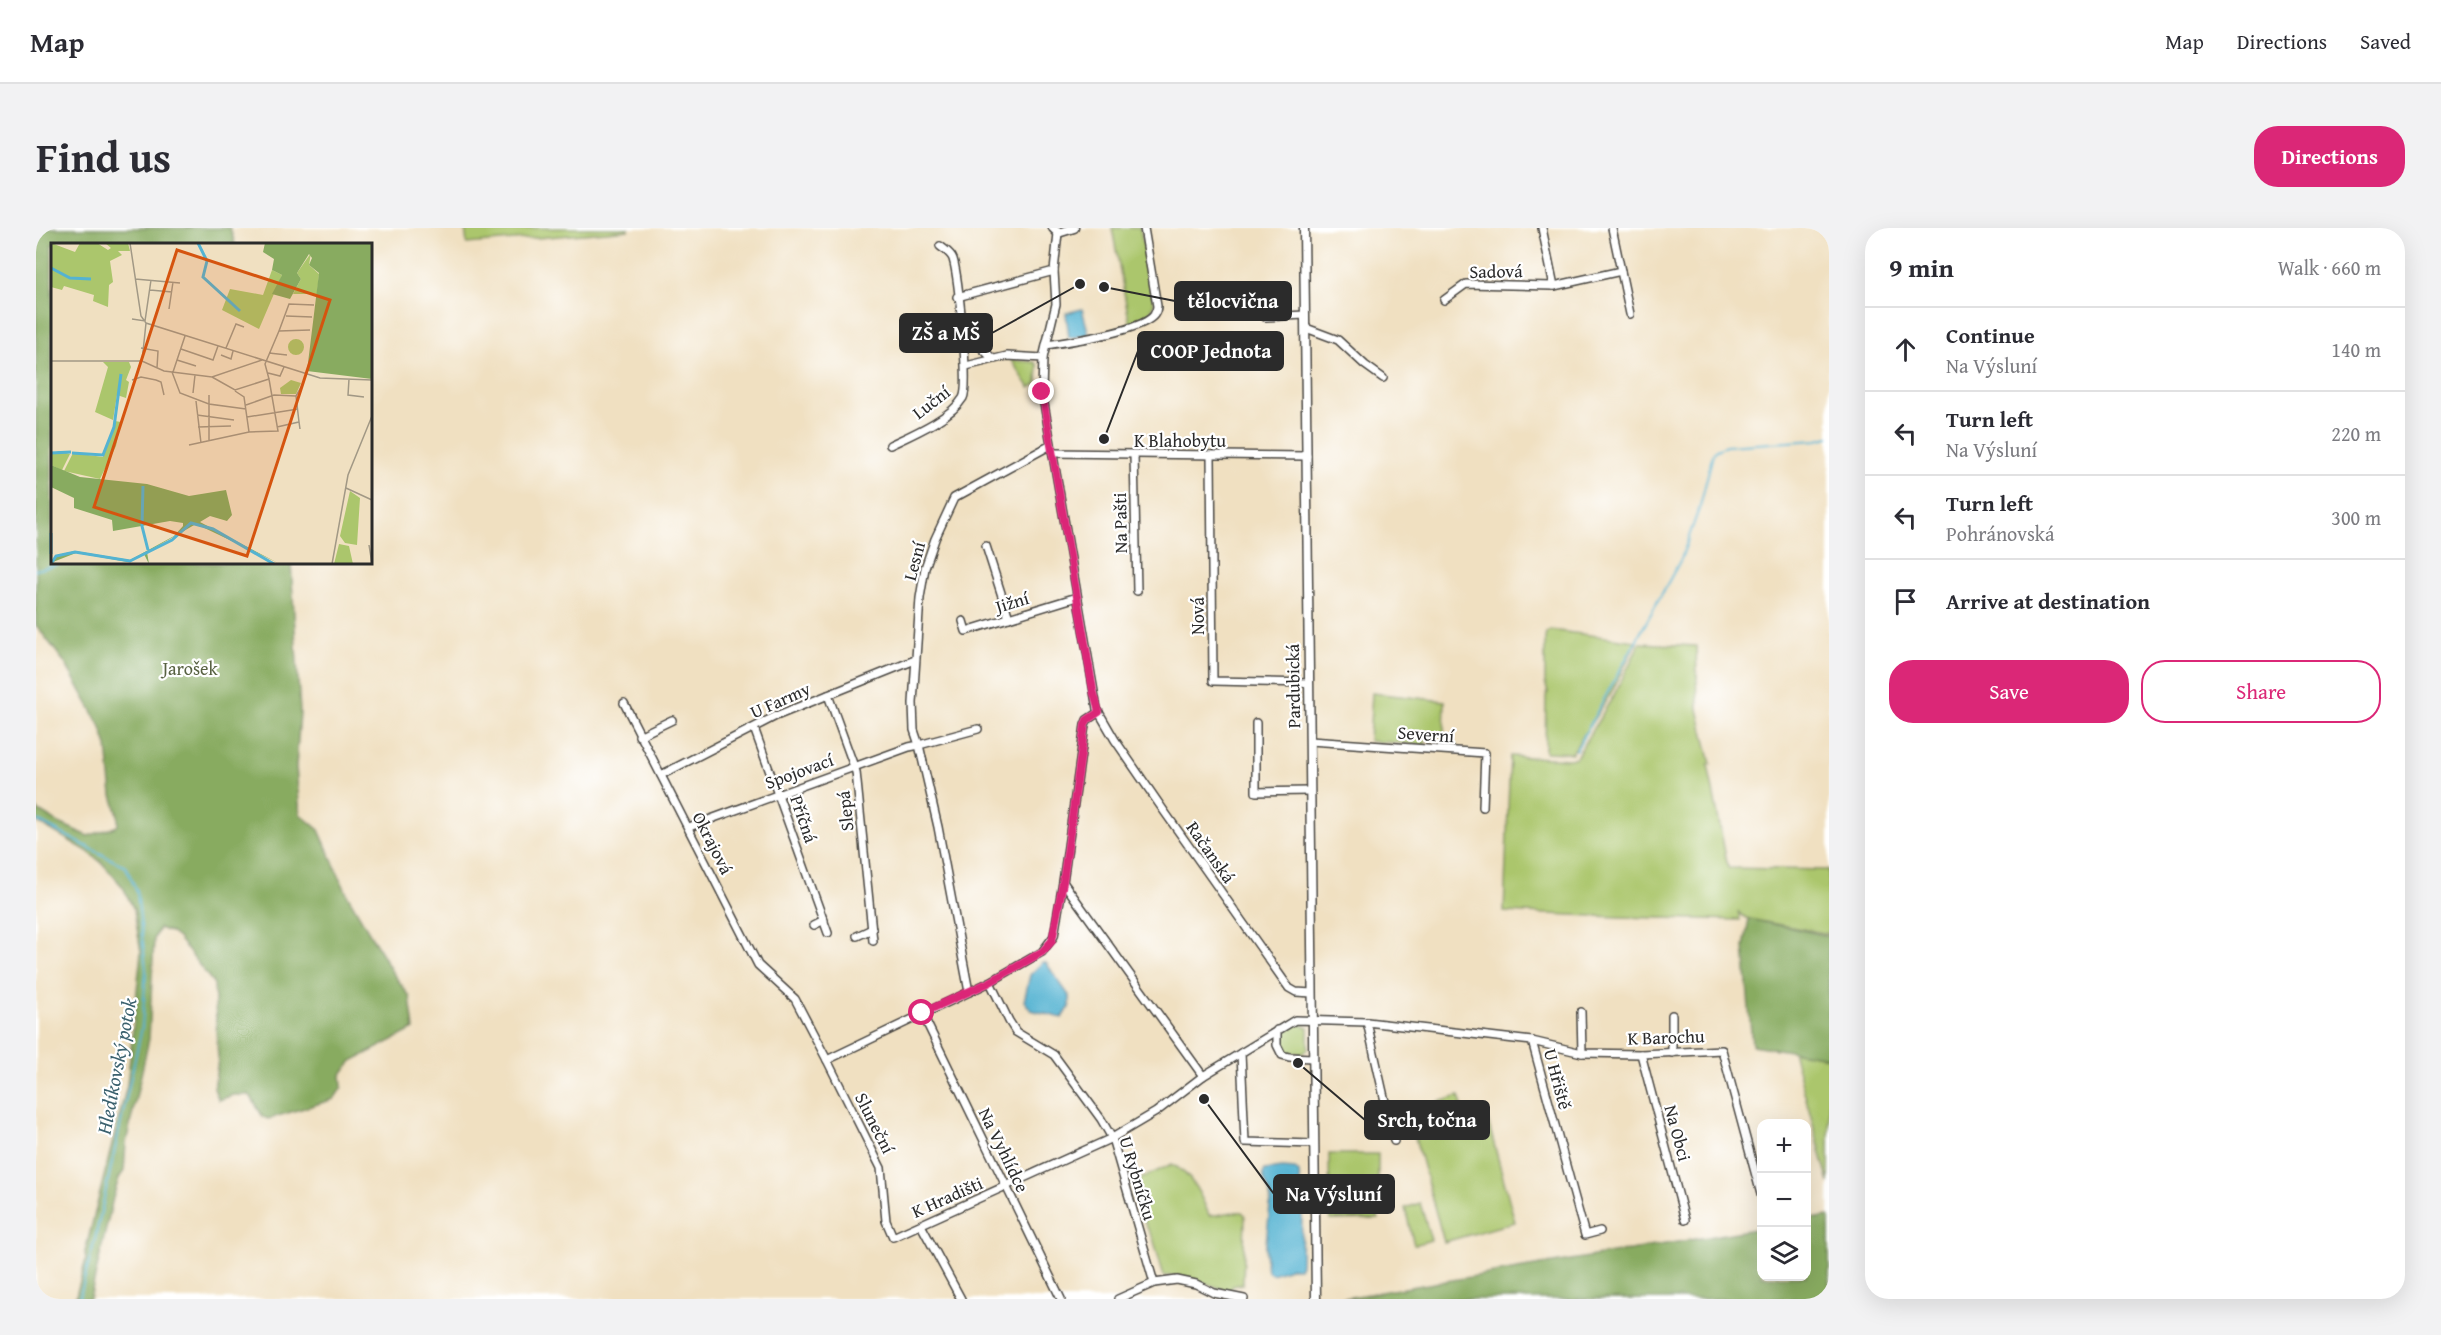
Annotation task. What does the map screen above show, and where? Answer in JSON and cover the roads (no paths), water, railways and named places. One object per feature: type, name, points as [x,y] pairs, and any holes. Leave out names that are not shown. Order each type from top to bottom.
[{"type":"street","points":[[1055,231],[1074,228]]},
{"type":"street","points":[[1046,345],[1119,331],[1147,321],[1154,316],[1157,306],[1144,228]]},
{"type":"street","name":"Pardubická","points":[[1304,228],[1316,1299]]},
{"type":"street","name":"Sadová","points":[[1542,228],[1554,286]]},
{"type":"street","points":[[1612,228],[1630,314]]},
{"type":"street","name":"Račanská","points":[[1055,231],[1055,310],[1043,358],[1042,392],[1093,690],[1099,712],[1164,811],[1289,988],[1296,992],[1312,993]]},
{"type":"street","points":[[940,246],[953,259],[966,366],[993,358],[1015,355],[1043,358]]},
{"type":"street","points":[[957,297],[1054,271]]},
{"type":"street","name":"Sadová","points":[[1444,300],[1466,284],[1554,286],[1621,271]]},
{"type":"street","points":[[1265,317],[1305,315]]},
{"type":"street","points":[[1306,328],[1338,340],[1383,378]]},
{"type":"street","points":[[962,329],[993,358]]},
{"type":"street","name":"Luční","points":[[890,445],[947,413],[963,399],[966,392],[966,366]]},
{"type":"street","name":"K Blahobytu","points":[[1052,449],[1134,455],[1307,456]]},
{"type":"street","name":"Lesní","points":[[969,992],[938,827],[914,730],[913,702],[920,598],[925,568],[935,539],[954,498],[1052,449]]},
{"type":"street","name":"Na Pašti","points":[[1134,455],[1137,591]]},
{"type":"street","name":"Nová","points":[[1211,455],[1213,681],[1309,683]]},
{"type":"street","points":[[986,546],[1009,618]]},
{"type":"street","name":"Jižní","points":[[963,621],[966,631],[1077,597]]},
{"type":"street","name":"U Farmy","points":[[661,775],[776,716],[915,660]]},
{"type":"street","name":"Slepá","points":[[828,695],[854,767],[873,941]]},
{"type":"street","name":"Okrajová","points":[[624,703],[758,965],[795,999],[827,1060]]},
{"type":"street","points":[[827,1060],[990,982],[1047,948],[1054,936],[1085,725],[1087,720],[1099,712]]},
{"type":"street","points":[[639,736],[672,720]]},
{"type":"street","points":[[1256,723],[1256,792],[1310,791]]},
{"type":"street","name":"Příčná","points":[[754,728],[828,933]]},
{"type":"street","points":[[919,745],[978,729]]},
{"type":"street","name":"Severní","points":[[1310,741],[1485,753],[1483,807]]},
{"type":"street","name":"Spojovací","points":[[689,827],[919,745]]},
{"type":"street","points":[[1063,882],[1203,1076]]},
{"type":"street","points":[[814,925],[824,920]]},
{"type":"street","points":[[857,936],[872,929]]},
{"type":"street","name":"U Rybníčku","points":[[990,982],[1016,1032],[1054,1054],[1112,1138],[1154,1283]]},
{"type":"street","points":[[1581,1012],[1582,1053]]},
{"type":"street","name":"Na Vyhlídce","points":[[922,1013],[1061,1299]]},
{"type":"street","points":[[1672,1015],[1672,1053]]},
{"type":"street","name":"U Hřiště","points":[[1203,1076],[1292,1021],[1367,1022],[1532,1041],[1585,1235],[1600,1231]]},
{"type":"street","points":[[1367,1022],[1394,1141]]},
{"type":"street","points":[[1277,1030],[1277,1045],[1282,1055],[1313,1058]]},
{"type":"street","name":"K Barochu","points":[[1532,1041],[1582,1053],[1641,1054],[1722,1050],[1757,1183]]},
{"type":"street","points":[[1241,1053],[1245,1142],[1314,1144]]},
{"type":"street","name":"Na Obci","points":[[1641,1054],[1685,1220]]},
{"type":"street","name":"Sluneční","points":[[827,1060],[881,1168],[886,1221],[893,1237]]},
{"type":"street","name":"K Hradišti","points":[[893,1237],[1006,1188],[1112,1138],[1156,1113],[1203,1076]]},
{"type":"street","points":[[921,1225],[961,1299]]},
{"type":"street","points":[[1118,1299],[1154,1283],[1186,1281],[1214,1293],[1244,1299]]},
{"type":"water","points":[[1082,309],[1089,335],[1069,338],[1066,313]]},
{"type":"water","points":[[1043,962],[1070,997],[1070,1007],[1062,1018],[1031,1010],[1024,1001],[1030,975]]},
{"type":"water","points":[[1295,1169],[1299,1172],[1302,1214],[1301,1264],[1299,1268],[1289,1268],[1272,1274],[1267,1271],[1266,1262],[1270,1195],[1263,1173],[1265,1170]]},
{"type":"waterway","points":[[1576,750],[1681,559],[1700,506],[1716,450],[1726,446],[1817,440],[1829,437]]},
{"type":"waterway","points":[[36,570],[58,564]]},
{"type":"waterway","name":"Hledíkovský potok","points":[[36,820],[126,867],[137,892],[146,970],[142,1027],[95,1239],[79,1299]]},
{"type":"place","name":"ZŠ a MŠ","points":[[1080,284]]},
{"type":"place","name":"tělocvična","points":[[1104,287]]},
{"type":"place","name":"COOP Jednota","points":[[1104,439]]},
{"type":"place","name":"Srch, točna","points":[[1298,1063]]},
{"type":"place","name":"Na Výsluní","points":[[1204,1099]]},
{"type":"park label","name":"Jarošek","points":[[190,668]]}]
